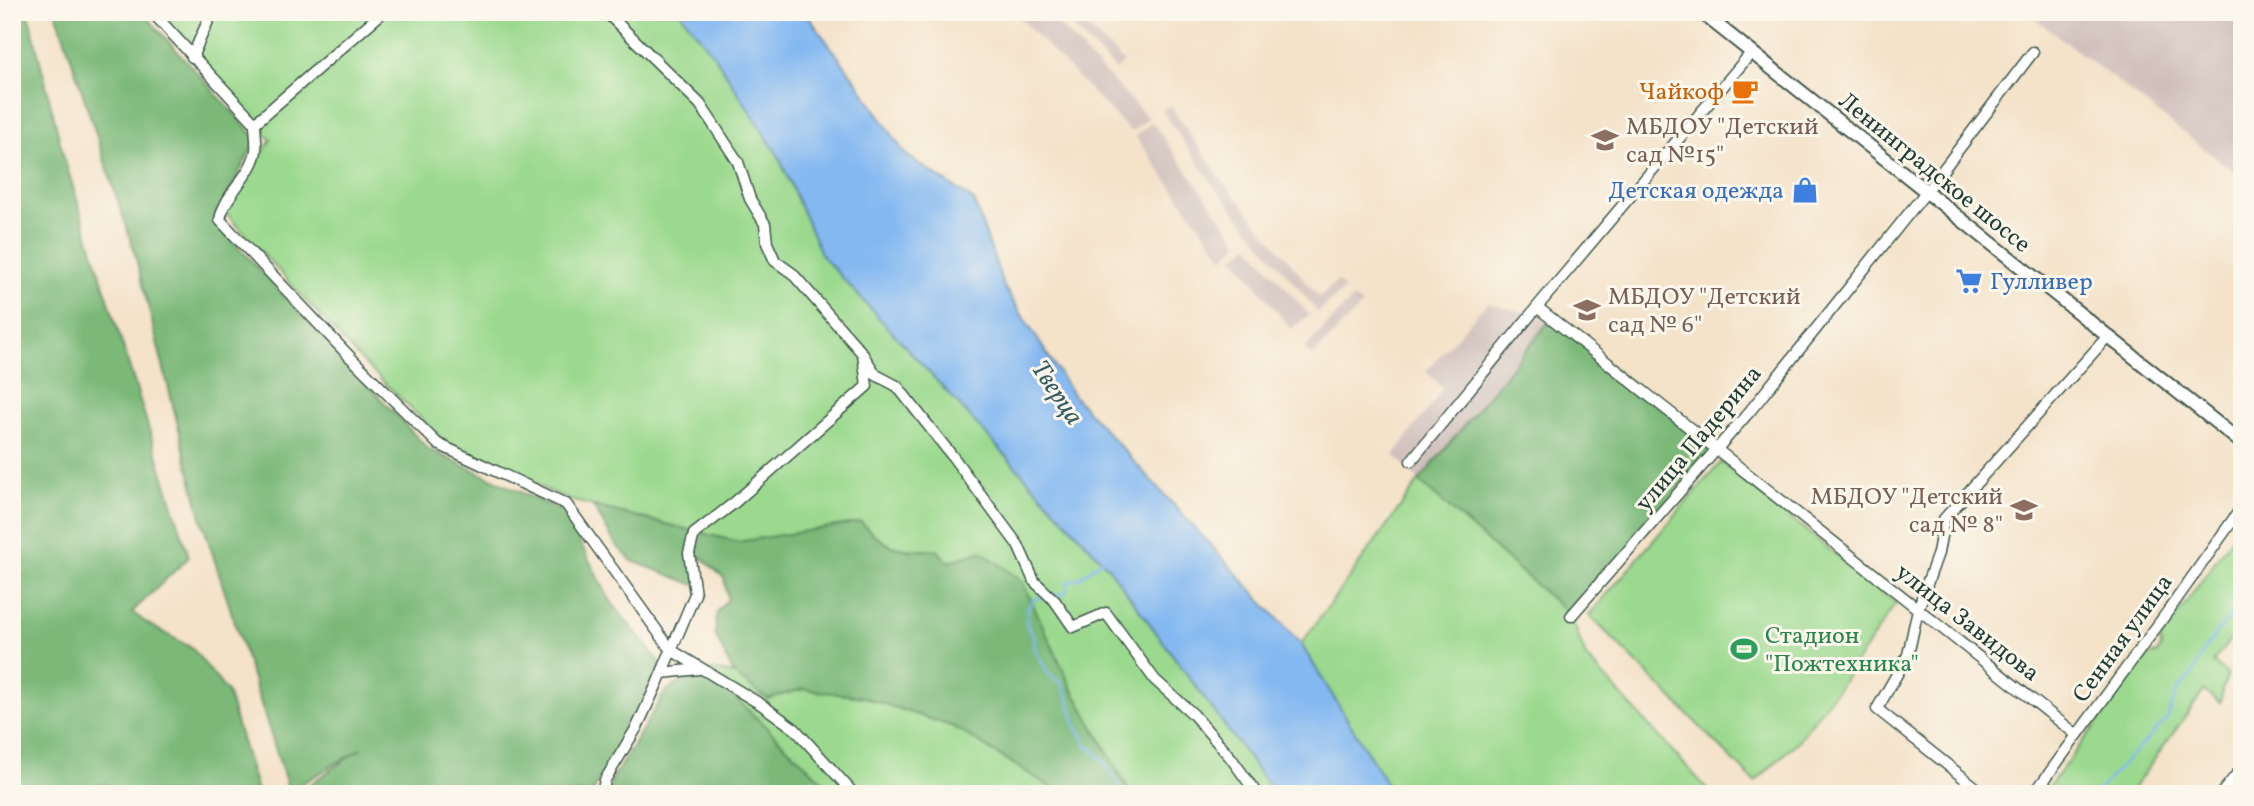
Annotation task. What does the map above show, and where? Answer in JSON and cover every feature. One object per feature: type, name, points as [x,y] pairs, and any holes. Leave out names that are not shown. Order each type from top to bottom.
[{"type":"main road","name":"Ленинградское шоссе","points":[[1701,12],[2242,443]]},
{"type":"street","points":[[152,12],[255,123],[256,151],[248,169],[224,206],[220,220],[351,358],[438,444],[566,504],[671,650],[762,705],[795,729],[854,794]]},
{"type":"street","points":[[192,57],[212,12]]},
{"type":"street","points":[[255,123],[383,12]]},
{"type":"street","points":[[606,12],[700,104],[738,162],[750,199],[765,224],[767,243],[775,261],[792,273],[863,354],[876,375],[897,387],[1018,545],[1034,581],[1055,601],[1073,627],[1107,613],[1155,680],[1193,715],[1231,758],[1257,794]]},
{"type":"street","points":[[1411,461],[1751,52]]},
{"type":"street","name":"улица Падерина","points":[[1572,616],[1717,450],[1926,192],[2033,52]]},
{"type":"street","name":"улица Завидова","points":[[1537,307],[2077,735]]},
{"type":"street","points":[[1984,794],[1877,709],[1909,655],[1918,609],[1938,552],[1944,519],[2108,336]]},
{"type":"street","points":[[602,794],[605,780],[637,727],[695,594],[689,554],[694,534],[734,503],[867,386],[863,354]]},
{"type":"street","name":"Сенная улица","points":[[2034,794],[2242,507]]},
{"type":"street","points":[[662,673],[699,669]]},
{"type":"street","points":[[2221,794],[2242,768]]},
{"type":"shaded area","points":[[1014,12],[1046,12],[1148,118],[1131,132]]},
{"type":"shaded area","points":[[1058,12],[1072,12],[1124,62],[1116,70]]},
{"type":"shaded area","points":[[2027,12],[2242,12],[2242,178]]},
{"type":"shaded area","points":[[1170,105],[1225,184],[1319,297],[1338,281],[1345,289],[1318,312],[1216,189],[1162,110]]},
{"type":"shaded area","points":[[1152,122],[1239,243],[1223,258],[1135,136]]},
{"type":"shaded area","points":[[1249,245],[1309,315],[1291,329],[1234,257]]},
{"type":"shaded area","points":[[1353,298],[1362,305],[1313,356],[1304,349]]},
{"type":"shaded area","points":[[1487,303],[1551,319],[1419,481],[1394,455],[1443,389],[1426,371]]},
{"type":"green space","points":[[12,12],[28,12],[64,158],[189,557],[132,612],[192,648],[227,692],[258,794],[110,794],[105,784],[57,794],[12,794]]},
{"type":"green space","points":[[56,12],[142,12],[257,139],[214,221],[428,449],[564,512],[611,602],[662,665],[592,793],[296,794],[362,748],[289,791],[202,521],[134,250]]},
{"type":"green space","points":[[155,12],[680,12],[716,58],[779,157],[822,256],[1108,567],[1275,794],[1131,794],[1071,687],[1022,581],[949,562],[937,550],[895,547],[879,539],[861,523],[738,542],[566,499],[443,440],[356,355],[224,211],[271,140]]},
{"type":"green space","points":[[1551,319],[1717,450],[1571,616],[1419,481]]},
{"type":"green space","name":"Стадион \"Пожтехника\"","points":[[1721,462],[1896,603],[1842,683],[1798,741],[1755,782],[1589,615]]},
{"type":"green space","points":[[1419,481],[1571,616],[1586,657],[1712,794],[1393,794],[1301,644]]},
{"type":"green space","points":[[593,506],[738,542],[861,522],[887,544],[903,549],[937,550],[949,562],[981,551],[1022,581],[1071,687],[1131,794],[1062,794],[954,727],[864,697],[803,689],[767,699],[734,674],[715,634],[717,612],[728,599],[724,578],[701,557],[695,585],[632,561],[616,545]]},
{"type":"green space","points":[[2242,523],[2242,624],[2213,662],[2227,674],[2220,703],[2204,691],[2129,794],[2043,794],[2148,656],[2157,654],[2161,647],[2160,640]]},
{"type":"green space","points":[[705,669],[734,674],[767,699],[803,689],[864,697],[954,727],[1062,794],[836,794]]},
{"type":"green space","points":[[705,669],[836,794],[610,794],[611,781],[666,691]]},
{"type":"water","name":"Тверца","points":[[680,12],[805,12],[857,82],[905,154],[974,201],[1004,287],[1074,396],[1301,644],[1393,794],[1275,794],[1108,567],[822,256],[779,157],[716,58]]},
{"type":"waterway","points":[[1054,595],[1064,594],[1068,588],[1067,582],[1080,578],[1103,559]]},
{"type":"waterway","points":[[1047,596],[1034,599],[1028,608],[1027,626],[1034,636],[1035,649],[1047,672],[1061,683],[1076,727],[1087,744],[1103,760],[1125,794]]},
{"type":"waterway","points":[[2094,794],[2167,719],[2177,691],[2192,674],[2205,649],[2242,600]]},
{"type":"place","name":"Чайкоф","points":[[1745,91]]},
{"type":"place","name":"МБДОУ \"Детский сад №15\"","points":[[1605,140]]},
{"type":"place","name":"Детская одежда","points":[[1805,190]]},
{"type":"place","name":"Гулливер","points":[[1969,281]]},
{"type":"place","name":"МБДОУ \"Детский сад № 6\"","points":[[1587,310]]},
{"type":"place","name":"МБДОУ \"Детский сад № 8\"","points":[[2024,510]]},
{"type":"place","name":"Стадион \"Пожтехника\"","points":[[1744,649]]}]
